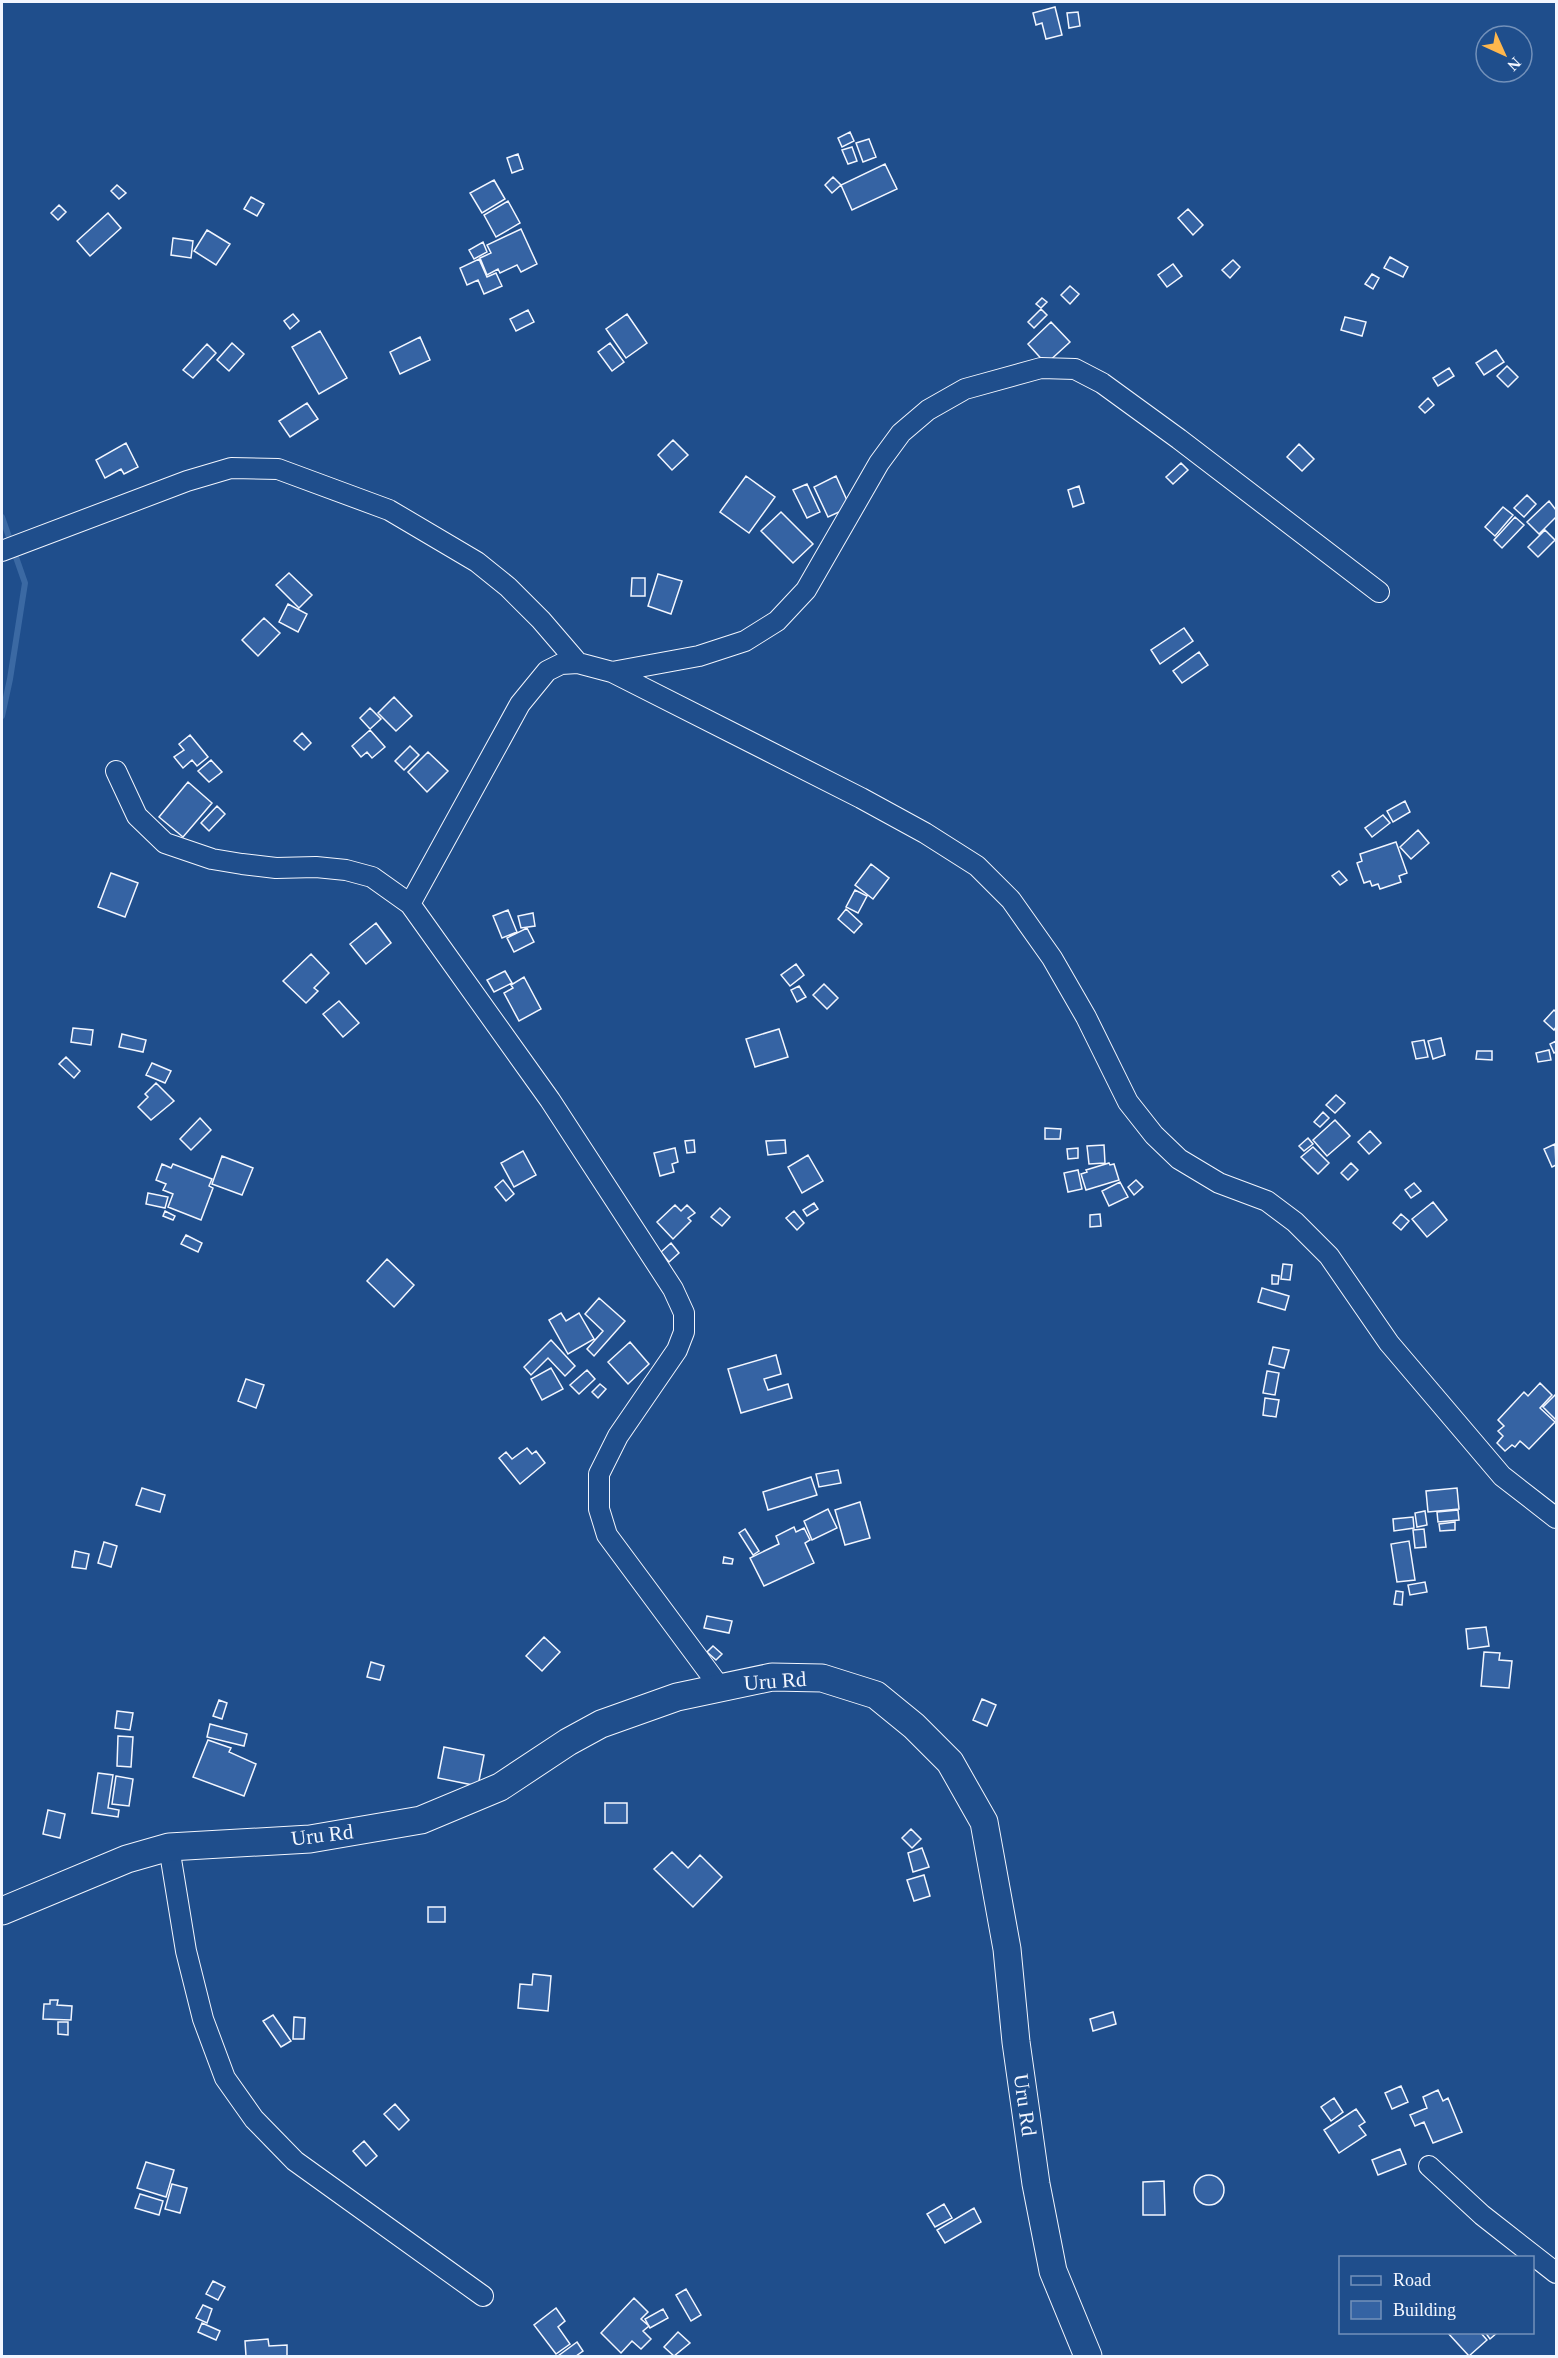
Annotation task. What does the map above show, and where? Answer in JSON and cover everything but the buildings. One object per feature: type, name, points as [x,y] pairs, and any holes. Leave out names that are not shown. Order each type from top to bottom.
[{"type":"street","points":[[612,672],[699,656],[745,641],[777,621],[806,590],[879,463],[901,432],[927,410],[965,389],[1041,368],[1075,369],[1102,383],[1379,592]]},
{"type":"street","points":[[2,551],[187,481],[231,468],[278,469],[389,510],[477,562],[508,587],[541,620],[578,663]]},
{"type":"street","points":[[410,904],[520,704],[547,671],[561,664],[578,663],[612,672],[861,798],[925,833],[977,866],[1011,900],[1052,958],[1086,1017],[1128,1102],[1154,1135],[1179,1159],[1219,1183],[1267,1201],[1295,1222],[1329,1256],[1389,1343],[1502,1476],[1557,1518]]},
{"type":"street","points":[[116,771],[137,816],[165,843],[212,859],[242,864],[276,868],[316,867],[346,870],[372,877],[410,904],[550,1100],[673,1289],[684,1312],[684,1332],[678,1350],[618,1436],[599,1474],[599,1509],[607,1535],[719,1686]]},
{"type":"street","name":"Uru Rd","points":[[2,1911],[127,1859],[169,1847],[310,1839],[420,1820],[500,1787],[568,1742],[601,1724],[677,1696],[772,1677],[822,1678],[876,1695],[914,1726],[950,1762],[984,1822],[1007,1949],[1016,2042],[1036,2184],[1053,2271],[1088,2356]]},
{"type":"street","points":[[169,1847],[186,1951],[203,2019],[225,2078],[254,2119],[295,2161],[483,2296]]},
{"type":"street","points":[[1429,2166],[1482,2215],[1557,2273]]},
{"type":"waterway","points":[[2,517],[25,583],[2,716]]}]
